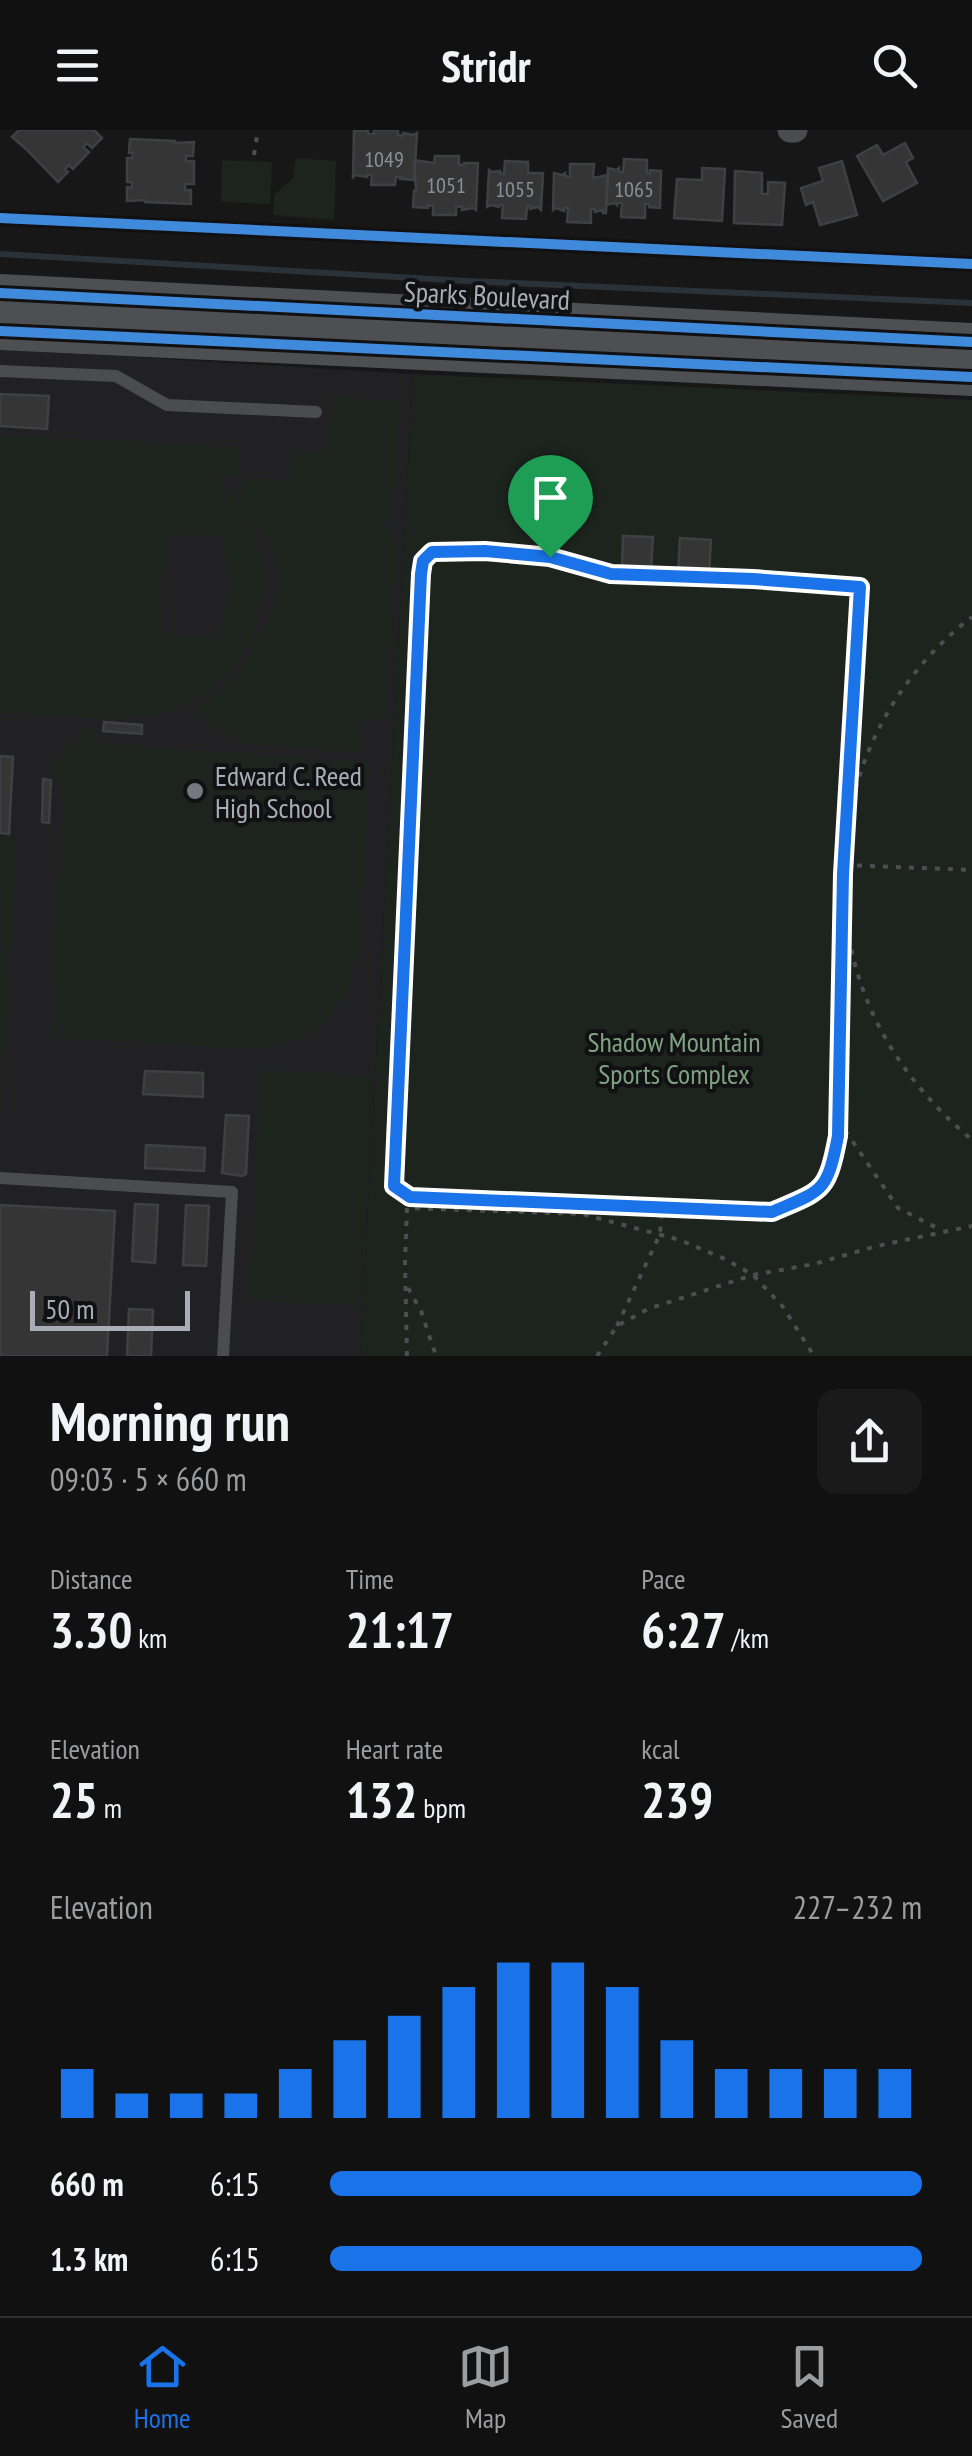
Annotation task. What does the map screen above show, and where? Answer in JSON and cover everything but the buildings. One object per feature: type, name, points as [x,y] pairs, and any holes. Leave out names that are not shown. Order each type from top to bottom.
[{"type":"main road","name":"Sparks Boulevard","points":[[0,294],[972,342]]},
{"type":"main road","points":[[442,352],[450,339],[492,318]]},
{"type":"main road","points":[[0,330],[972,377]]},
{"type":"lane","points":[[0,372],[116,376],[167,404],[316,412]]},
{"type":"lane","points":[[0,1178],[232,1192],[223,1356]]},
{"type":"path","points":[[254,155],[258,130]]},
{"type":"path","points":[[485,551],[550,557],[611,574],[860,587],[844,865],[838,1120],[831,1173],[816,1193],[772,1212],[410,1197],[394,1186],[423,561],[432,552],[485,551]]},
{"type":"path","points":[[972,616],[915,672],[876,734],[852,804],[844,865],[851,951],[861,986],[882,1033],[908,1076],[972,1140]]},
{"type":"path","points":[[844,865],[972,870]]},
{"type":"path","points":[[838,1120],[898,1208],[941,1230]]},
{"type":"path","points":[[407,1356],[407,1208],[582,1214],[660,1234],[725,1259],[752,1275],[782,1307],[814,1356]]},
{"type":"path","points":[[597,1356],[617,1326],[660,1234],[662,1208]]},
{"type":"path","points":[[617,1326],[648,1309],[752,1275],[972,1226]]},
{"type":"path","points":[[406,1284],[421,1312],[436,1356]]},
{"type":"shaded area","name":"Edward C. Reed High School","points":[[0,349],[413,374],[360,1356],[0,1356]]},
{"type":"green space","points":[[296,158],[336,161],[334,220],[273,215],[274,195],[293,178]]},
{"type":"green space","points":[[222,160],[272,162],[270,204],[221,202]]},
{"type":"green space","name":"Shadow Mountain Sports Complex","points":[[413,374],[972,400],[972,1356],[360,1356]]},
{"type":"green space","points":[[332,396],[399,401],[393,520],[382,521],[392,535],[396,561],[387,719],[363,717],[360,752],[245,744],[216,730],[197,708],[219,692],[244,665],[269,623],[275,604],[278,577],[274,552],[240,503],[242,477],[289,480],[291,451],[328,451]]},
{"type":"green space","points":[[0,435],[241,447],[240,475],[214,475],[254,531],[261,553],[262,601],[246,646],[217,684],[176,709],[137,717],[0,713]],"holes":[[[167,534],[220,535],[229,588],[225,612],[213,638],[161,633]]]},
{"type":"green space","points":[[90,726],[99,732],[101,744],[370,762],[359,950],[348,989],[329,1017],[310,1035],[277,1046],[239,1049],[52,1037],[62,784],[54,780],[49,765]]},
{"type":"green space","points":[[0,835],[17,836],[0,1136]]},
{"type":"green space","points":[[260,1070],[372,1076],[360,1306],[248,1300]]},
{"type":"waterway","points":[[0,254],[467,281],[972,303]]},
{"type":"cycle path","points":[[0,218],[972,264]]},
{"type":"cycle path","points":[[0,293],[972,342]]},
{"type":"cycle path","points":[[0,331],[972,377]]},
{"type":"place","name":"Edward C. Reed High School","points":[[195,791]]},
{"type":"route","points":[[485,551],[550,557],[611,574],[860,587],[843,874],[838,1136],[831,1173],[816,1193],[772,1212],[410,1197],[394,1186],[423,561],[432,552],[485,551]]}]
